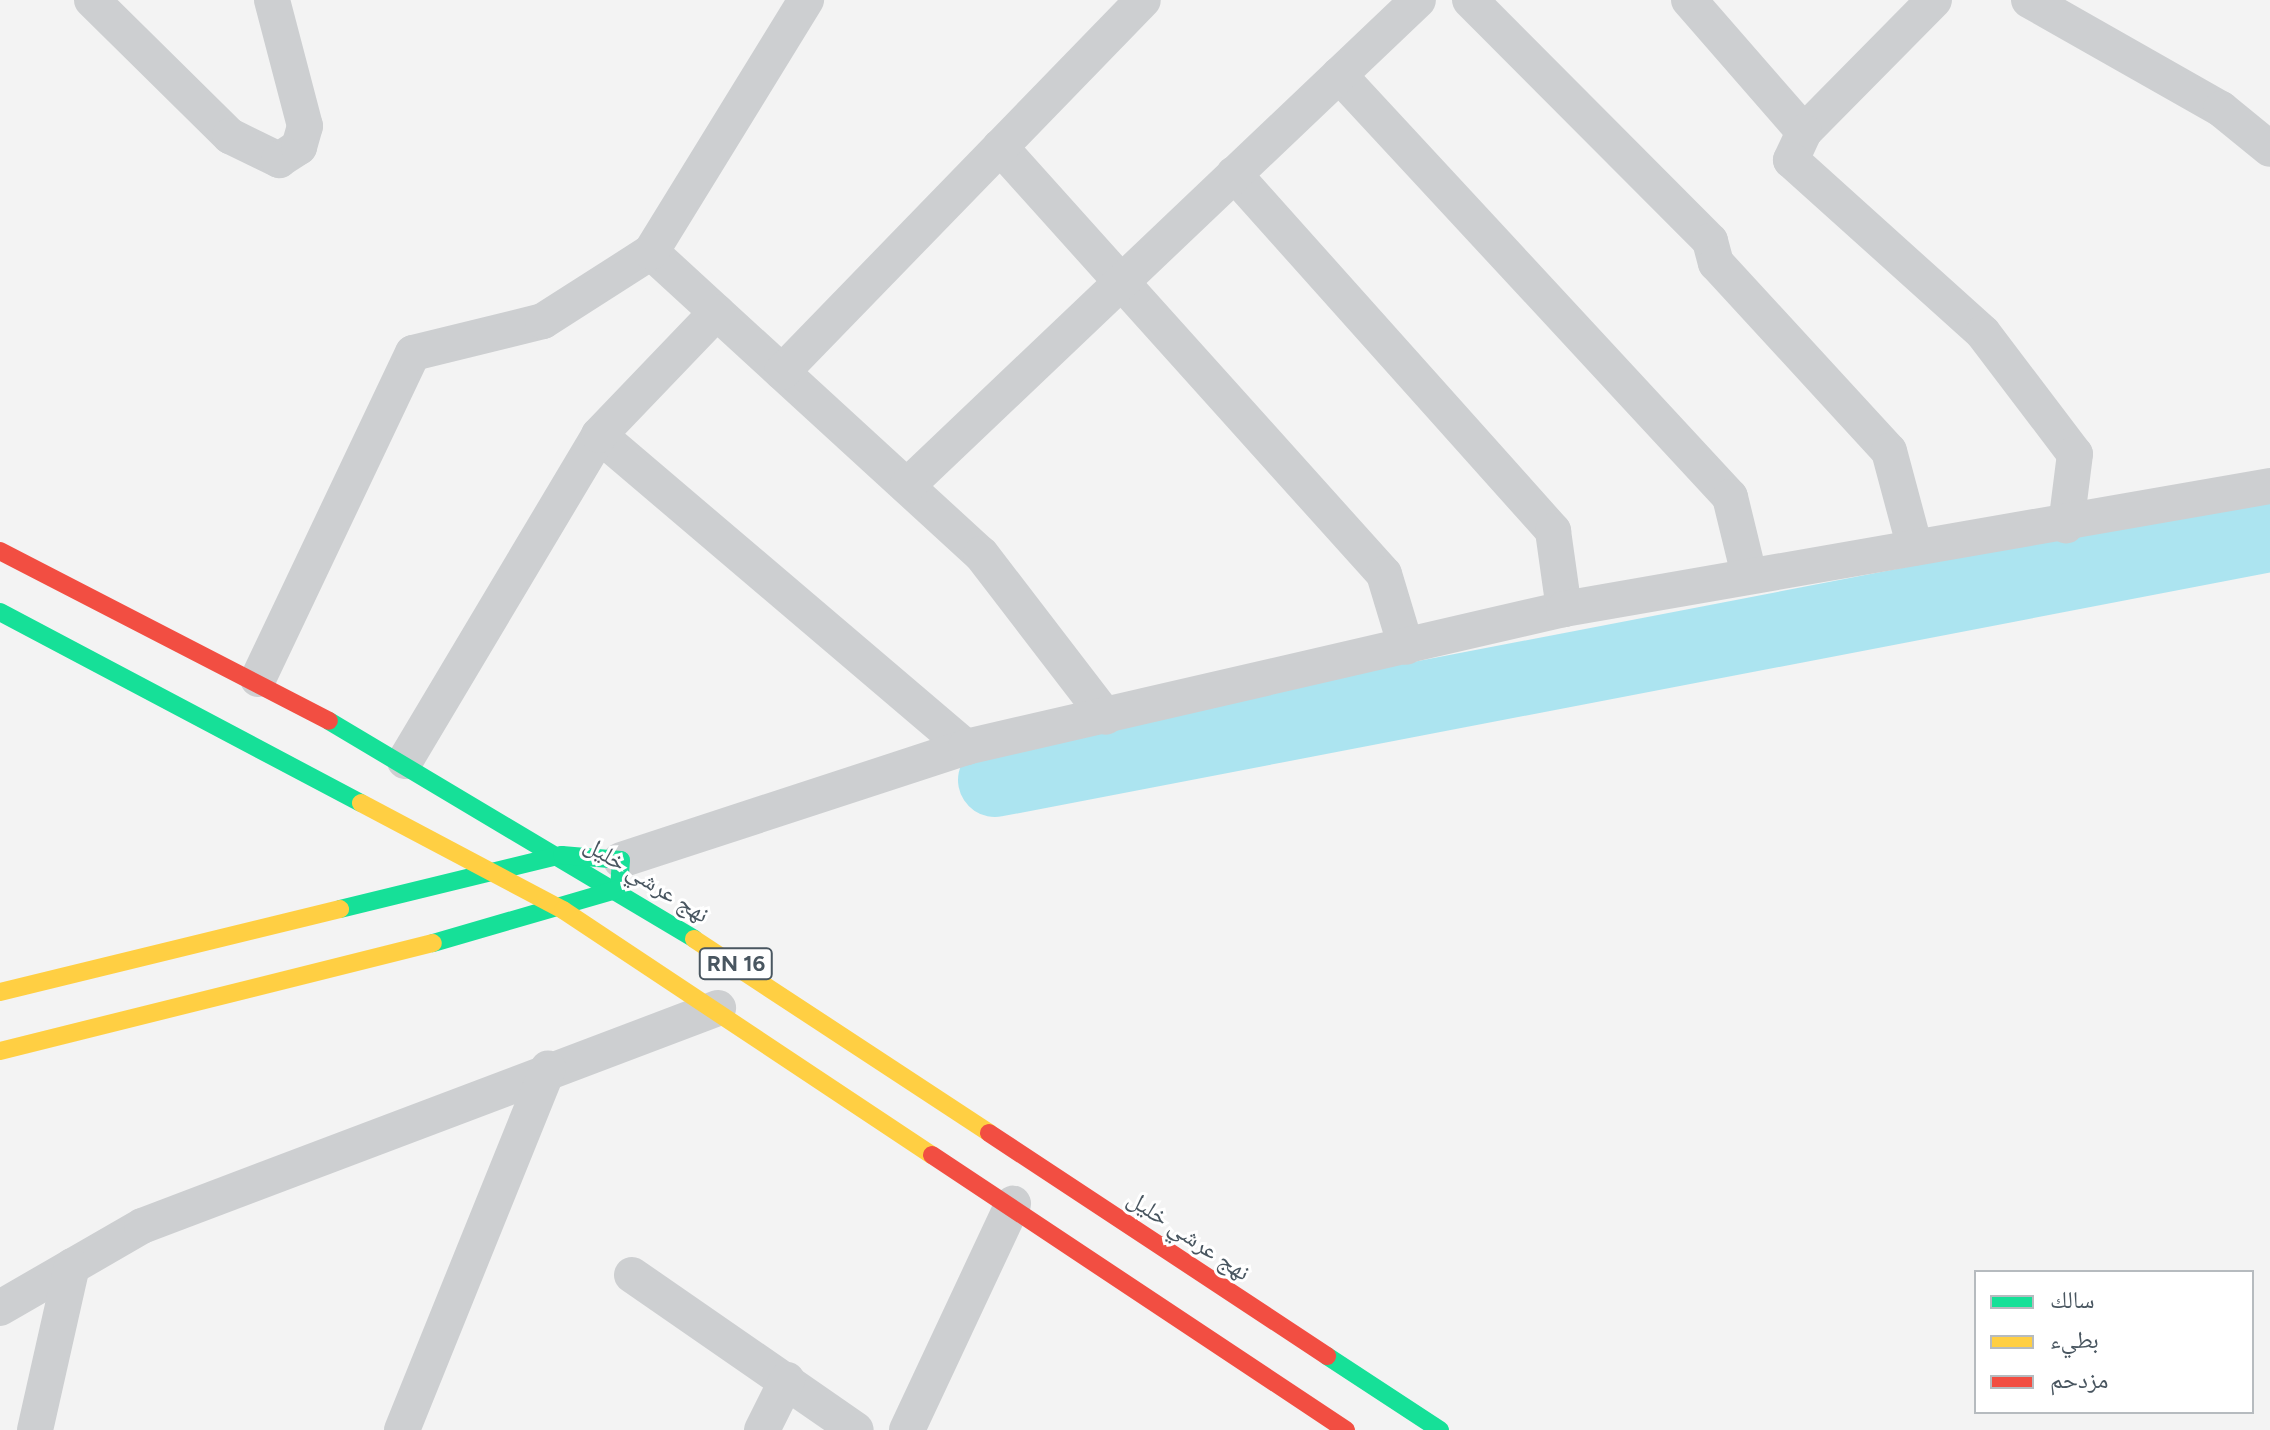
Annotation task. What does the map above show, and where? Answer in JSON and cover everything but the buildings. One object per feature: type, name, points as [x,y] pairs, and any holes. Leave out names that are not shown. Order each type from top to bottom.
[{"type":"main road","name":"نهج عرشي خليل","points":[[0,551],[258,679],[405,761],[562,855],[620,875],[1422,1425]]},
{"type":"main road","name":"RN 16","points":[[0,612],[140,680],[487,874],[563,910],[718,1008],[1346,1430]]},
{"type":"main road","points":[[0,992],[562,855],[620,875]]},
{"type":"main road","points":[[0,1051],[563,910],[620,875]]},
{"type":"street","points":[[92,0],[230,136],[279,160],[299,147],[305,126],[272,0]]},
{"type":"street","points":[[258,679],[413,353],[543,321],[651,252],[806,0]]},
{"type":"street","points":[[782,372],[1143,0]]},
{"type":"street","points":[[907,486],[1417,0]]},
{"type":"street","points":[[1470,0],[1710,241],[1716,263],[1889,451],[1915,548]]},
{"type":"street","points":[[1689,0],[1804,132]]},
{"type":"street","points":[[1934,0],[1804,132],[1791,160],[1983,333],[2075,454],[2066,525]]},
{"type":"street","points":[[2029,0],[2221,109],[2270,149]]},
{"type":"street","points":[[1339,75],[1730,497],[1749,575]]},
{"type":"street","points":[[1000,147],[1384,574],[1406,647]]},
{"type":"street","points":[[1234,174],[1553,531],[1564,609]]},
{"type":"street","points":[[651,252],[981,554],[1106,717]]},
{"type":"street","points":[[405,761],[599,435],[717,312]]},
{"type":"street","points":[[599,435],[966,747]]},
{"type":"street","points":[[620,875],[966,747],[1564,609],[1749,575],[2066,525],[2270,486]]},
{"type":"street","points":[[0,1308],[142,1226],[548,1068],[718,1008]]},
{"type":"street","points":[[402,1430],[548,1068]]},
{"type":"street","points":[[907,1430],[1013,1204]]},
{"type":"street","points":[[35,1430],[72,1266]]},
{"type":"street","points":[[632,1275],[856,1430]]},
{"type":"street","points":[[762,1430],[787,1380]]},
{"type":"waterway","points":[[995,780],[2270,535]]},
{"type":"traffic: fast","points":[[0,612],[361,803]]},
{"type":"traffic: fast","points":[[329,721],[694,939]]},
{"type":"traffic: fast","points":[[340,909],[562,855],[621,860],[619,889],[433,943]]},
{"type":"traffic: fast","points":[[1327,1356],[1440,1430]]},
{"type":"traffic: slow","points":[[361,803],[563,910],[932,1155]]},
{"type":"traffic: slow","points":[[0,992],[340,909]]},
{"type":"traffic: slow","points":[[694,939],[989,1133]]},
{"type":"traffic: slow","points":[[0,1051],[433,943]]},
{"type":"traffic: jam","points":[[0,551],[329,721]]},
{"type":"traffic: jam","points":[[989,1133],[1327,1356]]},
{"type":"traffic: jam","points":[[932,1155],[1346,1430]]}]
